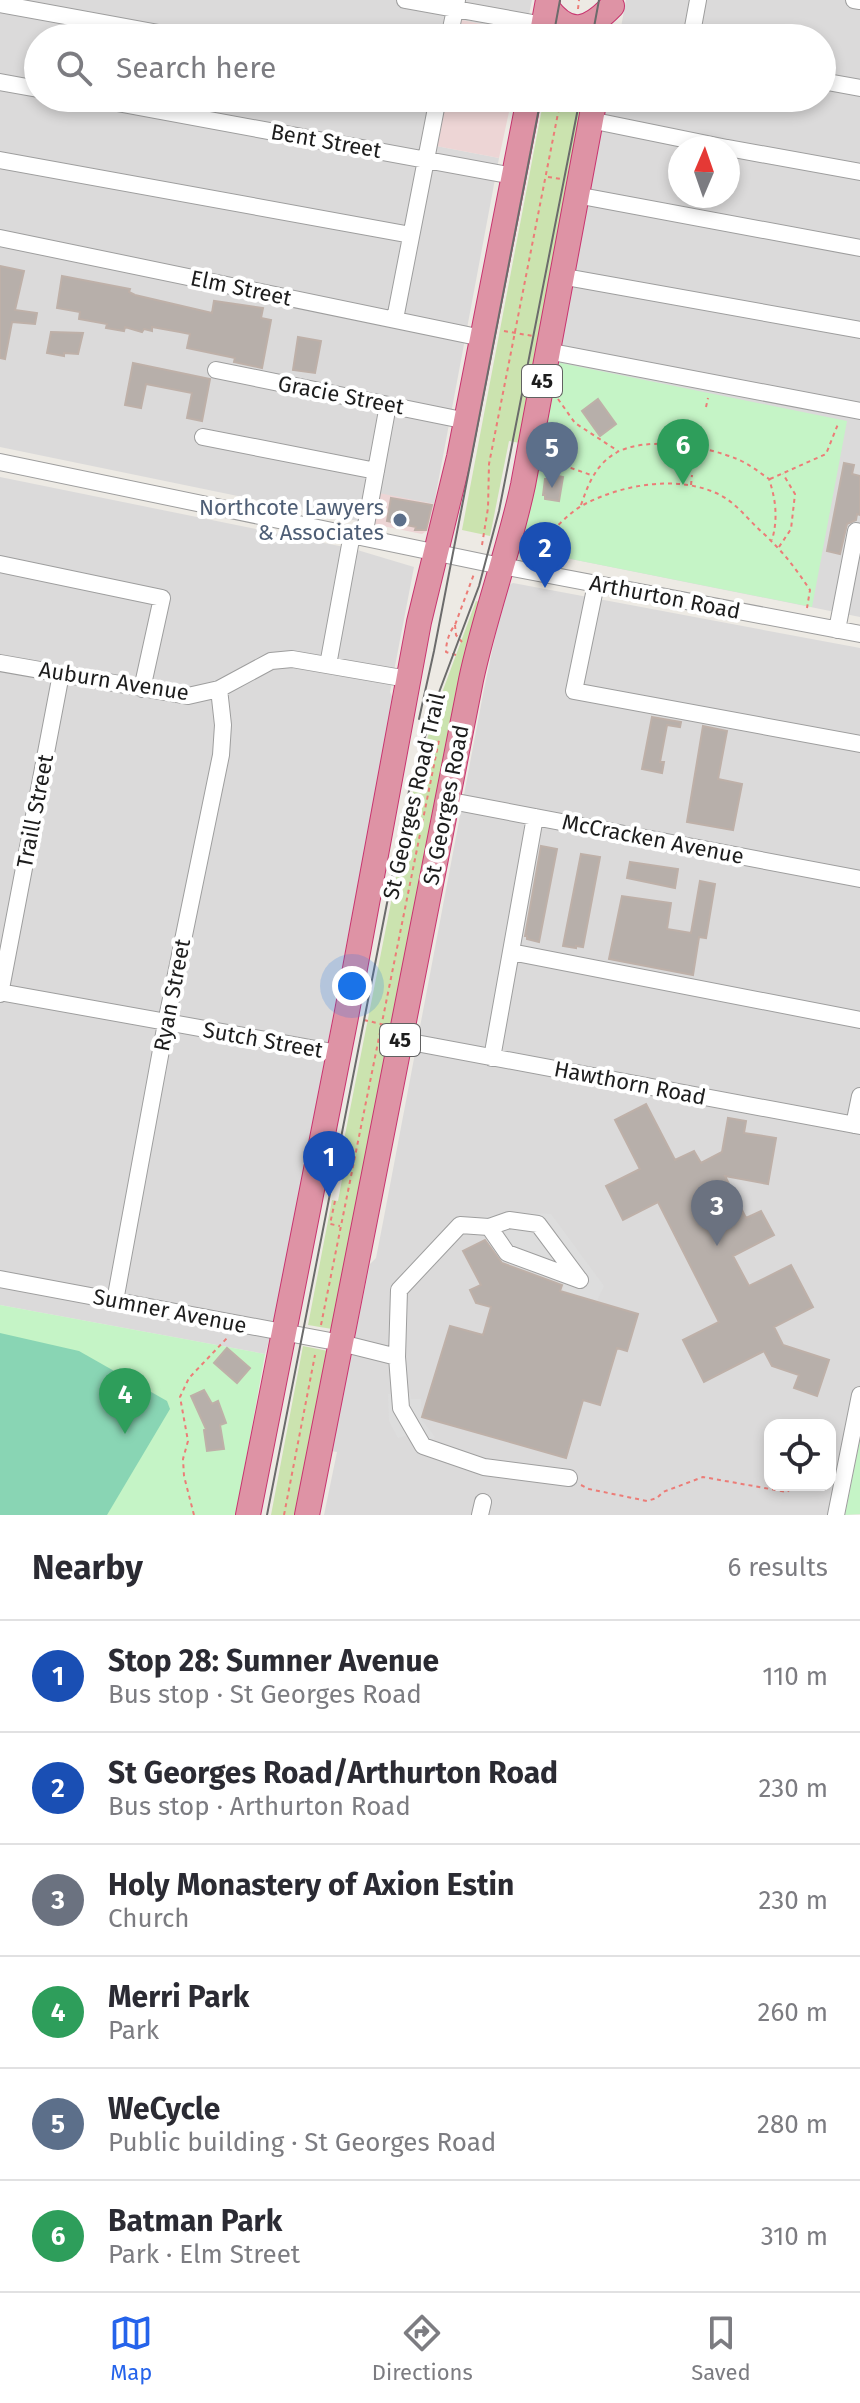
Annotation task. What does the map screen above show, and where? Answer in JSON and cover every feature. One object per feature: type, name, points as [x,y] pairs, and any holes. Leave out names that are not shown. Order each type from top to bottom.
[{"type":"highway","points":[[591,24],[613,3]]},
{"type":"highway","points":[[609,24],[613,3]]},
{"type":"highway","points":[[545,17],[570,24]]},
{"type":"highway","points":[[248,1515],[346,1017],[419,622],[467,421],[526,112]]},
{"type":"highway","name":"St Georges Road","points":[[307,1515],[330,1341],[391,1032],[446,800],[480,635],[490,564],[521,497],[592,112]]},
{"type":"street","points":[[405,0],[545,17]]},
{"type":"street","points":[[694,24],[698,0]]},
{"type":"street","points":[[854,0],[860,1]]},
{"type":"street","points":[[0,4],[109,24]]},
{"type":"street","points":[[452,24],[456,4]]},
{"type":"street","points":[[0,82],[24,86]]},
{"type":"street","points":[[836,84],[860,88]]},
{"type":"street","name":"Bent Street","points":[[167,112],[513,176]]},
{"type":"street","points":[[395,319],[435,112]]},
{"type":"street","points":[[603,112],[686,136]]},
{"type":"street","points":[[740,150],[860,172]]},
{"type":"street","points":[[0,160],[411,235]]},
{"type":"street","points":[[576,195],[860,248]]},
{"type":"street","name":"Elm Street","points":[[0,238],[395,319],[483,333]]},
{"type":"street","points":[[560,276],[860,330]]},
{"type":"street","points":[[548,345],[852,409]]},
{"type":"street","name":"Gracie Street","points":[[216,370],[467,421]]},
{"type":"street","points":[[328,665],[376,471],[388,405]]},
{"type":"street","points":[[203,437],[376,471]]},
{"type":"street","name":"Arthurton Road","points":[[0,462],[490,564],[860,634]]},
{"type":"street","points":[[837,630],[856,531],[860,532]]},
{"type":"street","points":[[0,564],[162,598],[142,689]]},
{"type":"street","points":[[596,584],[574,691],[860,744]]},
{"type":"street","name":"Auburn Avenue","points":[[0,663],[188,696],[219,689],[271,661],[292,659],[396,677],[411,676]]},
{"type":"street","name":"Traill Street","points":[[0,993],[61,674]]},
{"type":"street","name":"Ryan Street","points":[[115,1301],[166,1023],[221,755],[223,725],[219,689]]},
{"type":"street","name":"McCracken Avenue","points":[[446,800],[860,879]]},
{"type":"street","points":[[492,1058],[535,817]]},
{"type":"street","points":[[511,952],[860,1020]]},
{"type":"street","name":"Sutch Street","points":[[0,993],[338,1053]]},
{"type":"street","name":"Hawthorn Road","points":[[391,1032],[492,1058],[857,1126]]},
{"type":"street","points":[[857,1126],[860,1096]]},
{"type":"street","points":[[489,1227],[507,1253],[580,1280],[538,1224],[509,1220],[489,1227],[460,1225],[399,1290],[397,1357],[401,1408],[423,1446],[484,1467],[569,1478]]},
{"type":"street","name":"Sumner Avenue","points":[[0,1279],[330,1341],[397,1357]]},
{"type":"street","points":[[836,1515],[860,1395]]},
{"type":"path","points":[[459,657],[446,651],[450,632],[490,564],[489,464],[558,112]]},
{"type":"path","points":[[483,333],[513,333],[548,345]]},
{"type":"path","points":[[554,394],[575,423],[619,451]]},
{"type":"path","points":[[706,407],[708,397]]},
{"type":"path","points":[[769,479],[826,454],[852,409]]},
{"type":"path","points":[[581,506],[592,475],[605,460],[619,451],[644,445],[697,448],[735,459],[769,479],[776,507],[772,541]]},
{"type":"path","points":[[695,458],[697,448]]},
{"type":"path","points":[[540,457],[592,475]]},
{"type":"path","points":[[779,547],[791,529],[795,494],[782,473]]},
{"type":"path","points":[[691,485],[692,475]]},
{"type":"path","points":[[522,550],[530,549],[581,506],[635,487],[663,482],[691,485],[722,496],[791,560],[810,590],[807,612]]},
{"type":"path","name":"St Georges Road Trail","points":[[284,1515],[330,1341],[340,1226],[391,1032],[442,729]]},
{"type":"path","points":[[346,1017],[391,1032]]},
{"type":"path","points":[[335,1201],[330,1224],[340,1226]]},
{"type":"path","points":[[194,1515],[184,1476],[183,1459],[188,1441],[180,1397],[189,1378],[238,1324]]},
{"type":"path","points":[[569,1478],[589,1489],[647,1501],[703,1477],[764,1488]]},
{"type":"shaded area","points":[[0,0],[532,0],[527,24],[481,24],[457,19],[456,24],[24,24],[24,112],[438,112],[431,145],[499,158],[434,504],[374,493],[368,523],[0,447]]},
{"type":"shaded area","points":[[626,0],[860,0],[860,617],[516,548],[605,112],[836,112],[836,24],[622,24]]},
{"type":"shaded area","points":[[457,19],[481,24],[456,24]]},
{"type":"shaded area","points":[[438,112],[509,112],[499,158],[431,145]]},
{"type":"shaded area","points":[[0,477],[354,549],[414,567],[390,692],[393,699],[275,1321],[265,1354],[0,1305]]},
{"type":"shaded area","points":[[374,492],[434,504],[430,529],[422,534],[368,523]]},
{"type":"shaded area","points":[[513,583],[860,648],[860,1440],[845,1515],[324,1515],[337,1452],[331,1451],[370,1264],[376,1258],[506,586]]},
{"type":"shaded area","points":[[510,1212],[551,1214],[604,1286],[596,1303],[563,1290],[565,1280],[484,1233],[479,1218]]},
{"type":"shaded area","points":[[410,1393],[411,1399],[421,1399],[422,1420],[435,1437],[418,1452],[408,1435],[398,1438],[389,1421],[388,1394]]},
{"type":"green space","points":[[541,112],[583,112],[520,443],[509,441],[490,536],[462,530]]},
{"type":"green space","points":[[556,362],[847,421],[812,607],[516,548]]},
{"type":"green space","points":[[476,601],[480,602],[338,1330],[308,1325],[332,1200],[338,1201],[349,1142],[344,1140],[415,781],[436,709]]},
{"type":"green space","points":[[0,1305],[265,1354],[236,1515],[0,1515]]},
{"type":"green space","points":[[0,1333],[79,1351],[167,1401],[170,1409],[107,1515],[0,1515]]},
{"type":"green space","points":[[303,1346],[333,1352],[301,1515],[271,1515]]},
{"type":"green space","points":[[860,1440],[860,1514],[845,1515]]},
{"type":"building","points":[[0,266],[24,271],[15,310],[37,313],[35,324],[12,322],[5,359],[0,358]]},
{"type":"building","points":[[62,276],[130,289],[129,292],[135,295],[212,313],[214,301],[263,308],[261,318],[271,320],[262,368],[234,362],[235,358],[187,348],[190,334],[152,327],[152,331],[144,329],[142,332],[125,327],[124,331],[79,319],[80,312],[57,308]]},
{"type":"building","points":[[51,332],[83,333],[78,354],[64,353],[64,356],[47,353]]},
{"type":"building","points":[[298,337],[321,341],[315,373],[293,370]]},
{"type":"building","points":[[133,363],[210,379],[202,421],[187,418],[192,393],[146,384],[141,408],[125,405]]},
{"type":"building","points":[[598,399],[616,424],[600,436],[582,411]]},
{"type":"building","points":[[844,463],[854,465],[852,474],[860,476],[860,515],[857,514],[856,520],[847,524],[840,554],[827,551]]},
{"type":"building","points":[[548,474],[563,477],[559,501],[545,499],[543,495]]},
{"type":"building","points":[[391,498],[432,505],[426,530],[415,530],[416,527],[387,521]]},
{"type":"building","points":[[652,717],[681,722],[680,727],[667,725],[660,762],[664,762],[662,773],[642,769]]},
{"type":"building","points":[[703,726],[727,731],[718,779],[742,784],[733,830],[687,822]]},
{"type":"building","points":[[541,846],[557,849],[539,942],[525,936]]},
{"type":"building","points":[[581,854],[600,857],[583,947],[576,948],[563,946]]},
{"type":"building","points":[[630,862],[678,869],[675,888],[627,878]]},
{"type":"building","points":[[700,881],[715,884],[706,938],[699,937],[693,975],[609,959],[622,896],[671,903],[667,929],[691,933]]},
{"type":"building","points":[[646,1104],[675,1160],[694,1151],[701,1163],[722,1152],[728,1118],[746,1121],[744,1133],[776,1138],[768,1184],[725,1176],[746,1218],[761,1211],[774,1235],[733,1256],[749,1286],[791,1265],[813,1307],[774,1327],[783,1345],[829,1360],[817,1396],[794,1388],[799,1375],[772,1366],[764,1351],[704,1382],[683,1340],[719,1322],[658,1202],[623,1220],[606,1186],[640,1169],[615,1120]]},
{"type":"building","points":[[485,1240],[502,1263],[562,1285],[560,1291],[638,1314],[627,1351],[617,1348],[600,1405],[583,1400],[566,1458],[422,1417],[450,1326],[483,1335],[491,1307],[476,1303],[470,1290],[481,1285],[463,1251]]},
{"type":"building","points":[[227,1348],[250,1368],[237,1383],[214,1363]]},
{"type":"building","points":[[204,1390],[212,1404],[218,1401],[226,1423],[220,1425],[224,1449],[207,1451],[206,1429],[191,1396]]},
{"type":"tram line","points":[[556,24],[560,0]]},
{"type":"tram line","points":[[595,24],[599,0]]},
{"type":"tram line","points":[[419,719],[538,112]]},
{"type":"tram line","points":[[267,1515],[409,791],[435,703],[479,586],[499,511],[577,112]]},
{"type":"place","name":"Batman Park","points":[[683,485]]},
{"type":"place","name":"WeCycle","points":[[552,488]]},
{"type":"place","name":"Northcote Lawyers & Associates","points":[[400,520]]},
{"type":"place","name":"St Georges Road/Arthurton Road","points":[[545,588]]},
{"type":"place","name":"Stop 28: Sumner Avenue","points":[[329,1197]]},
{"type":"place","name":"Holy Monastery of Axion Estin","points":[[717,1246]]},
{"type":"place","name":"Merri Park","points":[[125,1434]]}]
